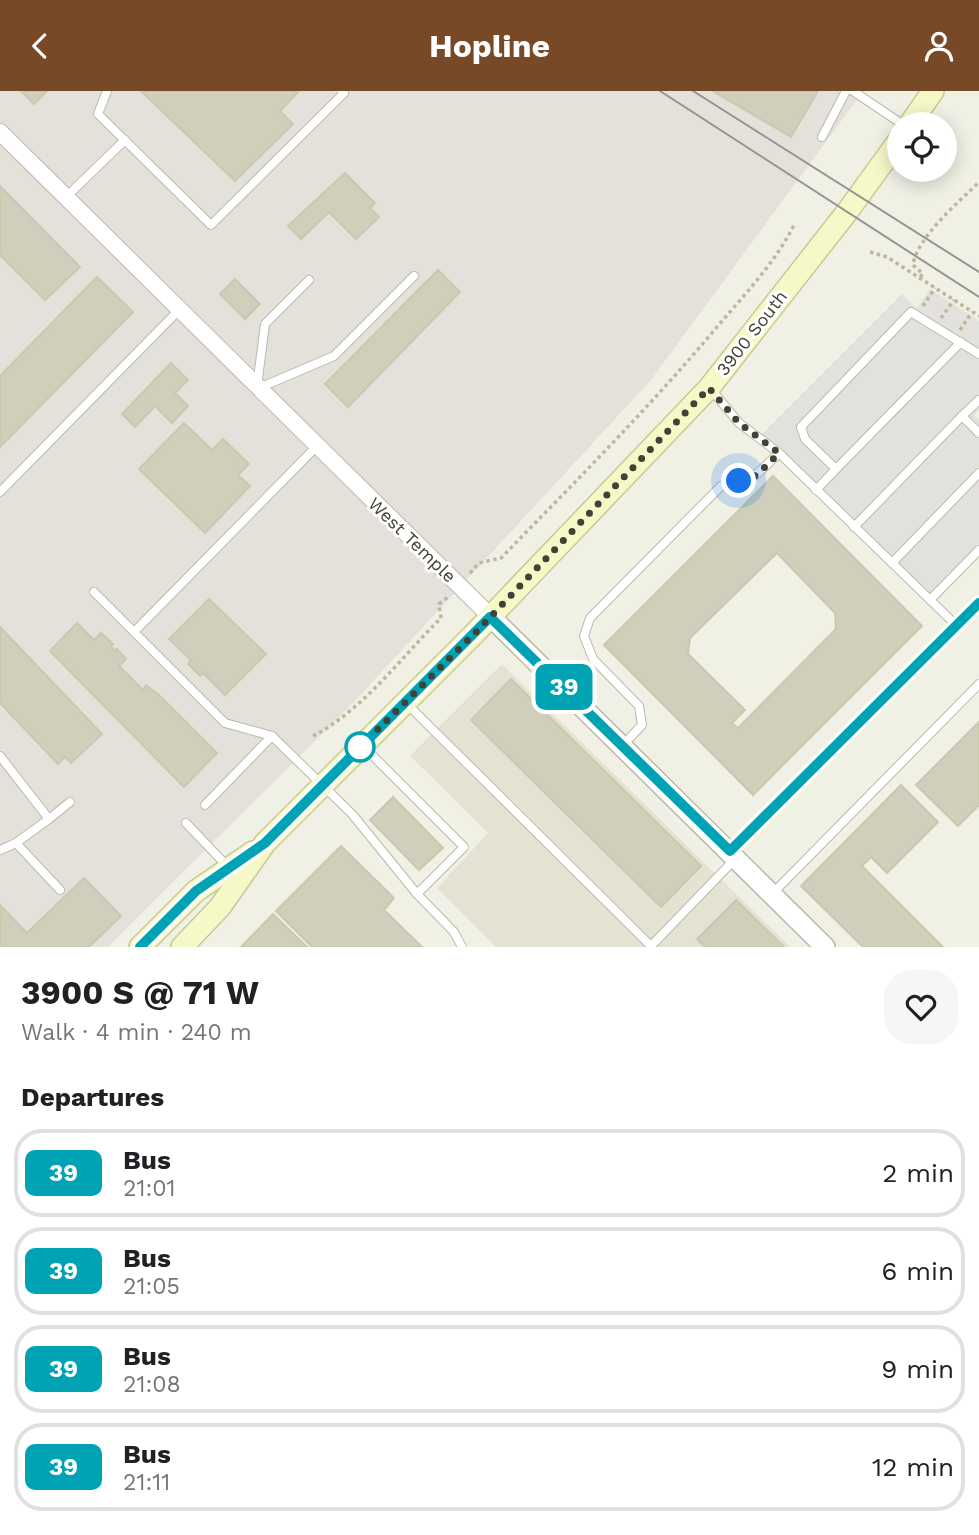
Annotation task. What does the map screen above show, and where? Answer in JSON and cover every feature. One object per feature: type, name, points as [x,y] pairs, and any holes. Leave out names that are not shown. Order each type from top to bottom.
[{"type":"main road","points":[[918,112],[933,91]]},
{"type":"main road","name":"3900 South","points":[[181,947],[220,907],[265,843],[490,617],[709,388],[887,157]]},
{"type":"main road","name":"3900 South","points":[[140,947],[196,891],[265,843]]},
{"type":"street","name":"West Temple","points":[[0,133],[180,310],[256,389],[623,745],[825,947]]},
{"type":"lane","points":[[107,91],[98,114],[211,225],[344,93],[342,91]]},
{"type":"lane","points":[[822,137],[846,91]]},
{"type":"lane","points":[[853,91],[887,114]]},
{"type":"lane","points":[[66,197],[125,140]]},
{"type":"lane","points":[[256,389],[334,356],[414,276]]},
{"type":"lane","points":[[256,389],[265,324],[309,280]]},
{"type":"lane","points":[[0,492],[180,310]]},
{"type":"lane","points":[[836,469],[805,439],[801,427],[911,312],[979,354]]},
{"type":"lane","points":[[816,490],[957,340]]},
{"type":"lane","points":[[709,388],[739,423],[779,453],[957,626]]},
{"type":"lane","points":[[854,527],[979,400]]},
{"type":"lane","points":[[962,416],[979,433]]},
{"type":"lane","points":[[134,632],[316,447]]},
{"type":"lane","points":[[623,745],[642,725],[639,706],[593,659],[584,636],[590,618],[721,486],[757,475],[779,453]]},
{"type":"lane","points":[[892,563],[979,474]]},
{"type":"lane","points":[[930,600],[979,550]]},
{"type":"lane","points":[[94,592],[225,723],[272,736],[323,785],[417,894],[454,932],[461,947]]},
{"type":"lane","points":[[405,701],[652,947],[733,855],[979,603]]},
{"type":"lane","points":[[773,894],[979,684]]},
{"type":"lane","points":[[205,805],[272,736]]},
{"type":"lane","points":[[362,745],[464,847],[417,894]]},
{"type":"lane","points":[[0,756],[49,819]]},
{"type":"lane","points":[[0,849],[16,843],[71,802]]},
{"type":"lane","points":[[186,823],[229,868]]},
{"type":"lane","points":[[16,843],[60,890]]},
{"type":"path","points":[[920,277],[923,274],[913,265],[915,255],[941,220],[979,182]]},
{"type":"path","points":[[477,566],[501,558],[662,393],[755,283],[794,225]]},
{"type":"path","points":[[870,252],[887,257],[979,316]]},
{"type":"path","points":[[917,315],[935,288]]},
{"type":"path","points":[[936,327],[954,300]]},
{"type":"path","points":[[957,340],[972,312]]},
{"type":"path","points":[[313,736],[332,726],[359,702],[441,618],[442,604]]},
{"type":"shaded area","points":[[0,91],[863,91],[651,380],[351,705],[108,947],[0,947]]},
{"type":"shaded area","points":[[930,289],[979,321],[979,410],[974,415],[979,420],[979,551],[930,600],[760,436],[902,294],[917,308]]},
{"type":"shaded area","points":[[502,664],[790,947],[496,947],[437,888],[488,833],[410,756]]},
{"type":"building","points":[[21,91],[47,91],[34,104]]},
{"type":"building","points":[[141,91],[299,91],[280,111],[293,124],[235,181]]},
{"type":"building","points":[[713,91],[818,91],[791,137]]},
{"type":"building","points":[[345,173],[375,203],[370,208],[379,217],[356,239],[329,212],[301,239],[288,226]]},
{"type":"building","points":[[0,186],[80,267],[45,300],[0,255]]},
{"type":"building","points":[[438,270],[460,292],[348,407],[325,384]]},
{"type":"building","points":[[97,277],[133,312],[0,447],[0,376]]},
{"type":"building","points":[[235,279],[260,304],[245,319],[220,294]]},
{"type":"building","points":[[171,363],[188,380],[175,393],[188,406],[172,423],[155,406],[135,427],[122,414]]},
{"type":"building","points":[[184,423],[212,450],[223,439],[249,464],[238,475],[250,486],[205,533],[139,469]]},
{"type":"building","points":[[773,476],[922,626],[753,795],[604,645]],"holes":[[[777,553],[835,613],[836,629],[738,728],[732,723],[745,710],[688,654],[690,638]]]},
{"type":"building","points":[[209,599],[266,654],[225,695],[203,673],[200,676],[188,664],[191,660],[169,639]]},
{"type":"building","points":[[77,623],[94,640],[101,633],[113,644],[111,646],[115,651],[117,649],[126,659],[119,666],[143,690],[146,685],[160,696],[217,753],[184,787],[50,651]]},
{"type":"building","points":[[0,627],[102,734],[71,763],[65,757],[58,764],[0,703]]},
{"type":"building","points":[[511,679],[701,866],[661,907],[471,720]]},
{"type":"building","points":[[979,722],[979,805],[958,826],[916,785]]},
{"type":"building","points":[[901,785],[938,822],[887,873],[871,857],[862,866],[943,947],[863,947],[801,886]]},
{"type":"building","points":[[393,797],[443,848],[419,870],[370,820]]},
{"type":"building","points":[[341,846],[394,898],[384,910],[422,947],[312,947],[276,911]]},
{"type":"building","points":[[84,878],[121,916],[89,947],[0,947],[0,905],[27,933]]},
{"type":"building","points":[[736,900],[784,947],[705,947],[697,939]]},
{"type":"building","points":[[273,914],[307,947],[241,947]]},
{"type":"tram line","points":[[660,91],[979,297]]},
{"type":"tram line","points":[[693,91],[979,272]]},
{"type":"bus line","name":"39","points":[[140,947],[196,891],[265,843],[490,617],[524,646],[730,851],[979,603]]},
{"type":"route","points":[[360,747],[475,633],[709,388],[739,423],[760,436],[779,453],[757,475],[739,481]]}]
